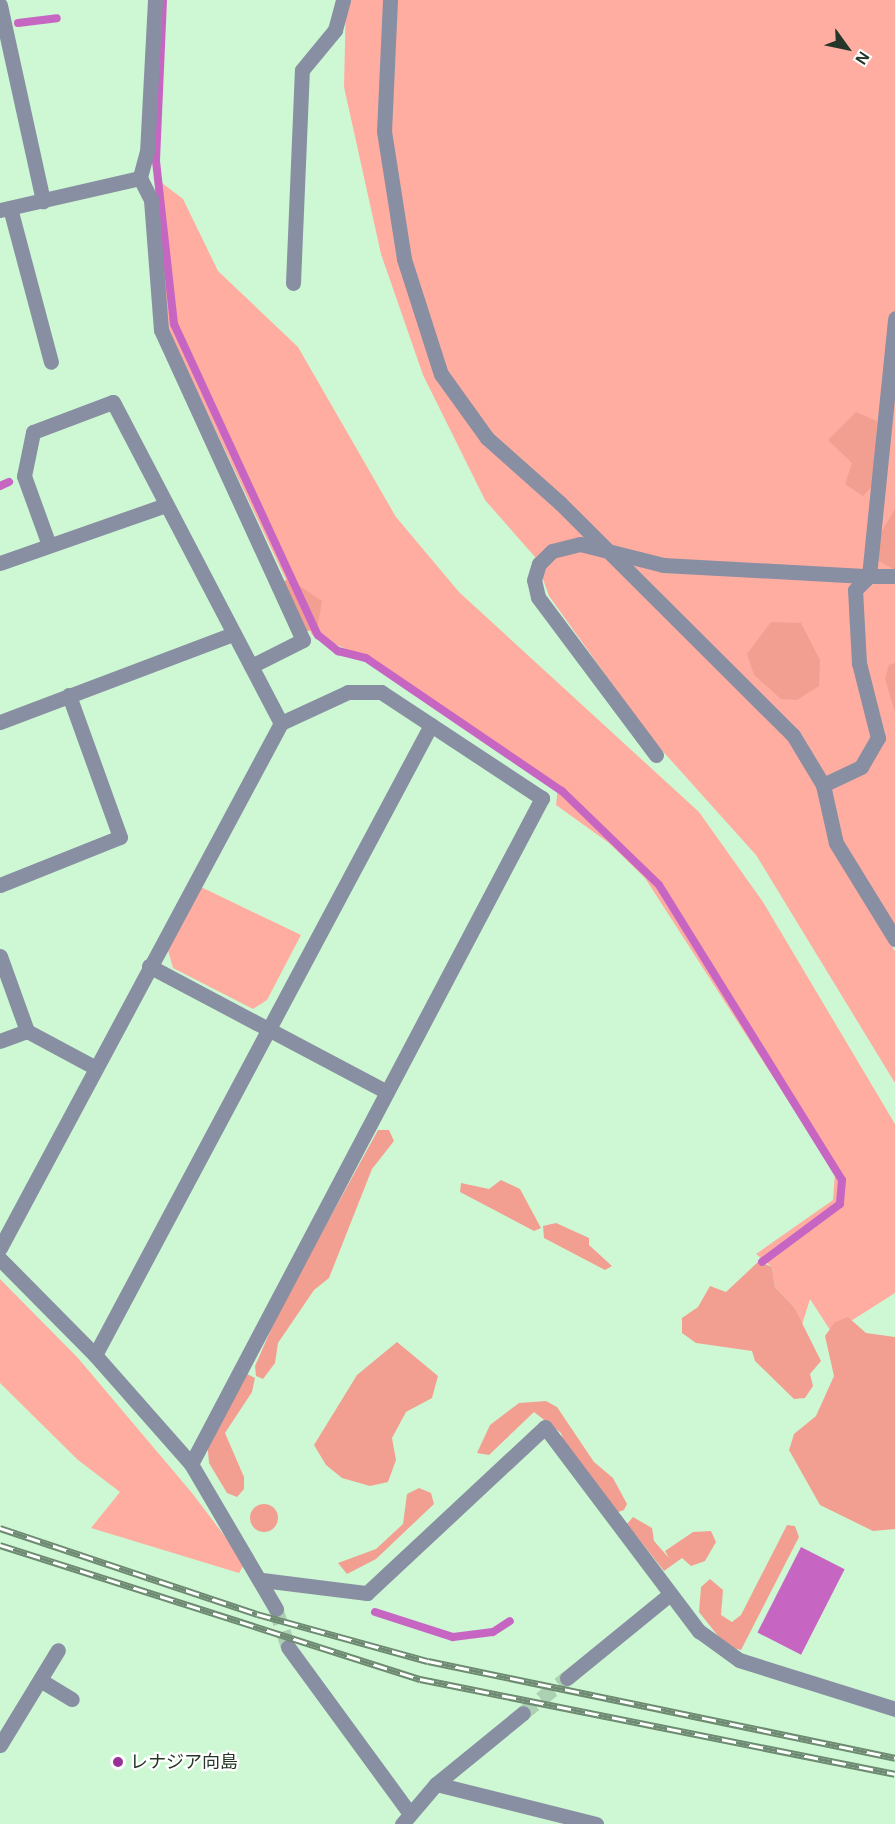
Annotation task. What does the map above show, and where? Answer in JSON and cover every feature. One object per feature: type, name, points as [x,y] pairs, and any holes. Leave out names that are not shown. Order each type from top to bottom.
[{"type":"street","points":[[155,0],[147,152],[140,178],[151,200],[161,330],[303,640],[251,666]]},
{"type":"street","points":[[293,283],[302,70],[335,30],[343,0]]},
{"type":"street","points":[[390,0],[384,131],[404,259],[441,374],[487,438],[605,550],[793,735],[823,785],[836,843],[895,939]]},
{"type":"street","points":[[0,5],[43,201]]},
{"type":"street","points":[[51,362],[5,209],[140,178]]},
{"type":"street","points":[[823,785],[861,767],[878,738],[860,663],[855,590],[869,576],[895,318]]},
{"type":"street","points":[[49,545],[24,476],[33,432],[113,402],[232,634],[281,723]]},
{"type":"street","points":[[0,563],[166,506]]},
{"type":"street","points":[[656,755],[538,597],[534,580],[552,550],[580,544],[663,565],[895,576]]},
{"type":"street","points":[[0,722],[232,634]]},
{"type":"street","points":[[0,1248],[281,723],[348,692],[370,692],[398,700],[431,725],[542,798],[191,1464]]},
{"type":"street","points":[[0,885],[120,837],[69,695]]},
{"type":"street","points":[[95,1355],[431,725]]},
{"type":"street","points":[[0,956],[27,1031],[96,1068]]},
{"type":"street","points":[[149,966],[387,1092]]},
{"type":"street","points":[[0,1041],[27,1031]]},
{"type":"street","points":[[0,1259],[95,1355],[191,1464],[262,1580],[276,1609]]},
{"type":"street","points":[[262,1580],[367,1593],[545,1427],[699,1631],[739,1660],[895,1709]]},
{"type":"street","points":[[567,1678],[670,1594]]},
{"type":"street","points":[[288,1647],[405,1817],[436,1784],[523,1713]]},
{"type":"street","points":[[0,1745],[58,1650]]},
{"type":"street","points":[[40,1680],[72,1700]]},
{"type":"street","points":[[436,1784],[596,1824]]},
{"type":"shaded area","points":[[346,0],[895,0],[895,929],[842,861],[895,951],[895,1083],[756,855],[650,737],[549,596],[535,557],[485,500],[423,375],[381,254],[344,87]]},
{"type":"shaded area","points":[[162,183],[183,199],[218,271],[298,347],[396,517],[459,592],[699,812],[763,902],[895,1124],[895,1293],[832,1333],[810,1299],[801,1328],[794,1307],[775,1287],[772,1267],[756,1254],[833,1200],[835,1173],[645,878],[609,843],[556,805],[558,787],[371,659],[312,635],[167,327],[155,184]]},
{"type":"shaded area","points":[[856,412],[877,421],[873,485],[863,496],[845,484],[852,463],[828,440]]},
{"type":"shaded area","points":[[895,509],[895,570],[879,561],[878,538]]},
{"type":"shaded area","points":[[289,579],[322,601],[318,624],[312,630],[303,632],[282,582]]},
{"type":"shaded area","points":[[771,622],[801,623],[820,660],[819,686],[797,700],[781,699],[754,675],[747,654]]},
{"type":"shaded area","points":[[895,663],[895,712],[885,679],[889,665]]},
{"type":"shaded area","points":[[201,887],[301,935],[267,1000],[253,1009],[173,968],[168,950]]},
{"type":"shaded area","points":[[378,1130],[389,1130],[394,1141],[372,1169],[329,1278],[314,1290],[278,1343],[275,1363],[263,1379],[256,1376],[255,1366],[280,1309]]},
{"type":"shaded area","points":[[501,1180],[520,1189],[541,1228],[534,1231],[460,1192],[461,1183],[489,1189]]},
{"type":"shaded area","points":[[556,1223],[589,1238],[589,1245],[612,1266],[605,1270],[544,1238],[543,1226]]},
{"type":"shaded area","points":[[759,1261],[772,1267],[775,1287],[794,1307],[821,1361],[810,1374],[813,1386],[805,1398],[794,1399],[755,1361],[752,1351],[696,1343],[682,1333],[682,1318],[698,1307],[710,1286],[726,1292]]},
{"type":"shaded area","points":[[0,1279],[78,1358],[192,1493],[245,1563],[239,1573],[91,1528],[120,1492],[78,1460],[0,1383]]},
{"type":"shaded area","points":[[848,1317],[866,1333],[895,1337],[895,1529],[873,1531],[820,1505],[789,1450],[794,1434],[816,1416],[834,1376],[825,1336],[835,1322]]},
{"type":"shaded area","points":[[397,1342],[438,1376],[432,1398],[406,1412],[392,1438],[396,1460],[388,1482],[370,1486],[342,1478],[326,1465],[314,1445],[357,1375]]},
{"type":"shaded area","points":[[243,1372],[255,1378],[252,1392],[225,1433],[244,1477],[244,1489],[237,1497],[227,1493],[209,1463],[207,1440]]},
{"type":"shaded area","points":[[546,1401],[557,1407],[594,1462],[613,1478],[627,1504],[624,1510],[618,1512],[566,1450],[561,1433],[534,1412],[489,1455],[477,1453],[490,1425],[519,1403]]},
{"type":"shaded area","points":[[419,1488],[431,1493],[434,1504],[376,1559],[347,1574],[338,1563],[376,1549],[403,1524],[407,1494]]},
{"type":"shaded area","points":[[264,1504],[274,1508],[278,1518],[274,1528],[264,1532],[254,1528],[250,1518],[254,1508]]},
{"type":"shaded area","points":[[633,1517],[652,1528],[654,1541],[669,1558],[665,1551],[693,1532],[711,1531],[716,1542],[705,1561],[691,1566],[682,1558],[664,1571],[627,1524]]},
{"type":"shaded area","points":[[787,1525],[795,1526],[799,1537],[741,1650],[726,1646],[699,1612],[701,1587],[710,1579],[723,1590],[721,1615],[732,1622],[741,1615]]},
{"type":"shaded area","points":[[801,1547],[845,1569],[801,1655],[757,1633]]},
{"type":"waterway","points":[[163,0],[156,161],[174,324],[318,635],[338,651],[366,658],[562,791],[659,885],[842,1180],[840,1204],[762,1262]]},
{"type":"waterway","points":[[18,23],[57,18]]},
{"type":"waterway","points":[[0,486],[9,482]]},
{"type":"waterway","points":[[375,1612],[453,1637],[493,1632],[510,1621]]},
{"type":"tunnel","points":[[276,1609],[288,1647]]},
{"type":"tunnel","points":[[523,1713],[567,1678]]},
{"type":"railway","points":[[0,1528],[257,1614],[428,1661],[895,1758]]},
{"type":"railway","points":[[0,1545],[420,1679],[895,1774]]},
{"type":"place","name":"レナジア向島","points":[[118,1762]]}]
